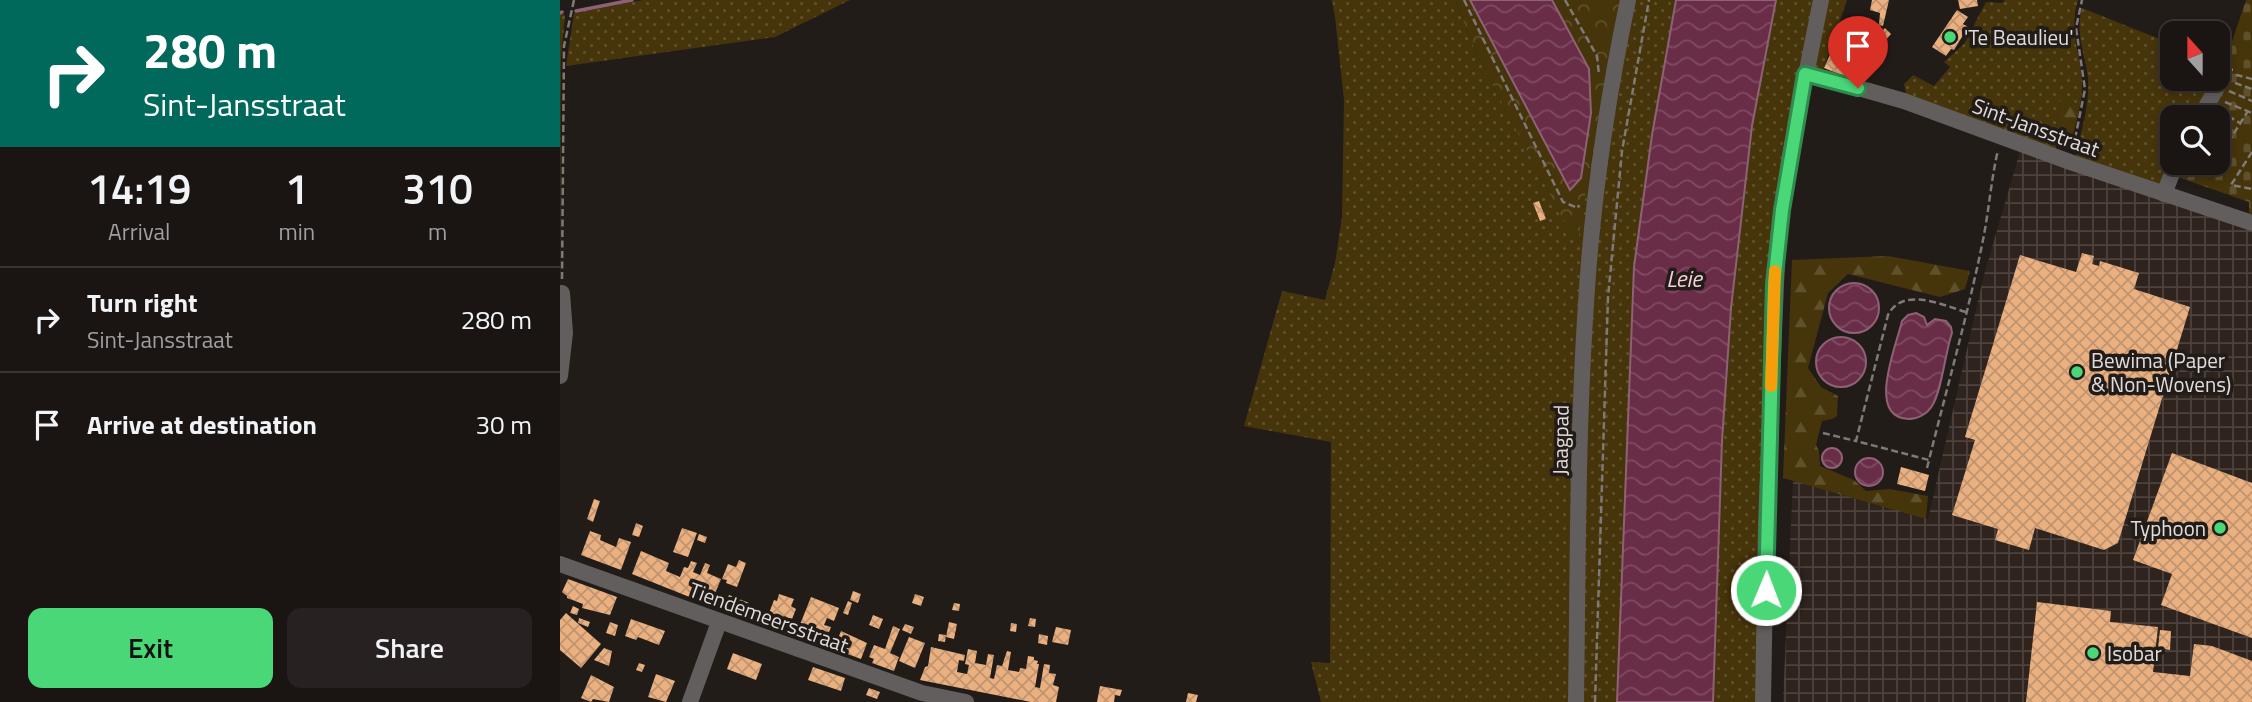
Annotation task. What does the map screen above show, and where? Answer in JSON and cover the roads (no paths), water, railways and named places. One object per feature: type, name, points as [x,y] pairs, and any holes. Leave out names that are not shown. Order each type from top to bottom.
[{"type":"street","name":"Jaagpad","points":[[1576,702],[1582,377],[1586,303],[1598,179],[1628,0]]},
{"type":"street","points":[[1763,702],[1774,284],[1782,210],[1805,74],[1821,0]]},
{"type":"street","name":"Sint-Jansstraat","points":[[1805,74],[1905,101],[2070,162],[2252,223]]},
{"type":"street","points":[[2210,105],[2221,91]]},
{"type":"street","points":[[2164,194],[2171,175]]},
{"type":"street","points":[[560,376],[565,333],[562,299]]},
{"type":"street","name":"Tiendemeersstraat","points":[[560,564],[920,698],[966,702]]},
{"type":"street","points":[[690,702],[719,622]]},
{"type":"water","points":[[1470,0],[1552,0],[1589,69],[1591,113],[1581,178],[1570,190]]},
{"type":"water","name":"Leie","points":[[1676,0],[1776,0],[1752,126],[1731,308],[1722,441],[1713,702],[1617,702],[1634,267],[1652,135]]},
{"type":"water","points":[[1854,283],[1872,290],[1879,308],[1872,326],[1854,333],[1836,326],[1829,308],[1836,290]]},
{"type":"water","points":[[1916,313],[1924,317],[1927,325],[1935,319],[1946,321],[1952,333],[1932,406],[1922,416],[1909,419],[1896,415],[1889,406],[1886,394],[1887,378],[1902,321],[1908,315]]},
{"type":"water","points":[[1841,337],[1859,344],[1866,362],[1859,380],[1841,387],[1823,380],[1816,362],[1823,344]]},
{"type":"water","points":[[1828,448],[1836,448],[1842,458],[1836,468],[1828,468],[1822,462],[1822,454]]},
{"type":"water","points":[[1869,458],[1879,462],[1883,472],[1879,482],[1869,486],[1859,482],[1855,472],[1859,462]]},
{"type":"waterway","points":[[576,11],[632,0]]},
{"type":"place","name":"'Te Beaulieu'","points":[[1950,37]]},
{"type":"place","name":"Bewima (Paper & Non-Wovens)","points":[[2077,372]]},
{"type":"place","name":"Typhoon","points":[[2220,528]]},
{"type":"place","name":"Isobar","points":[[2093,653]]}]
